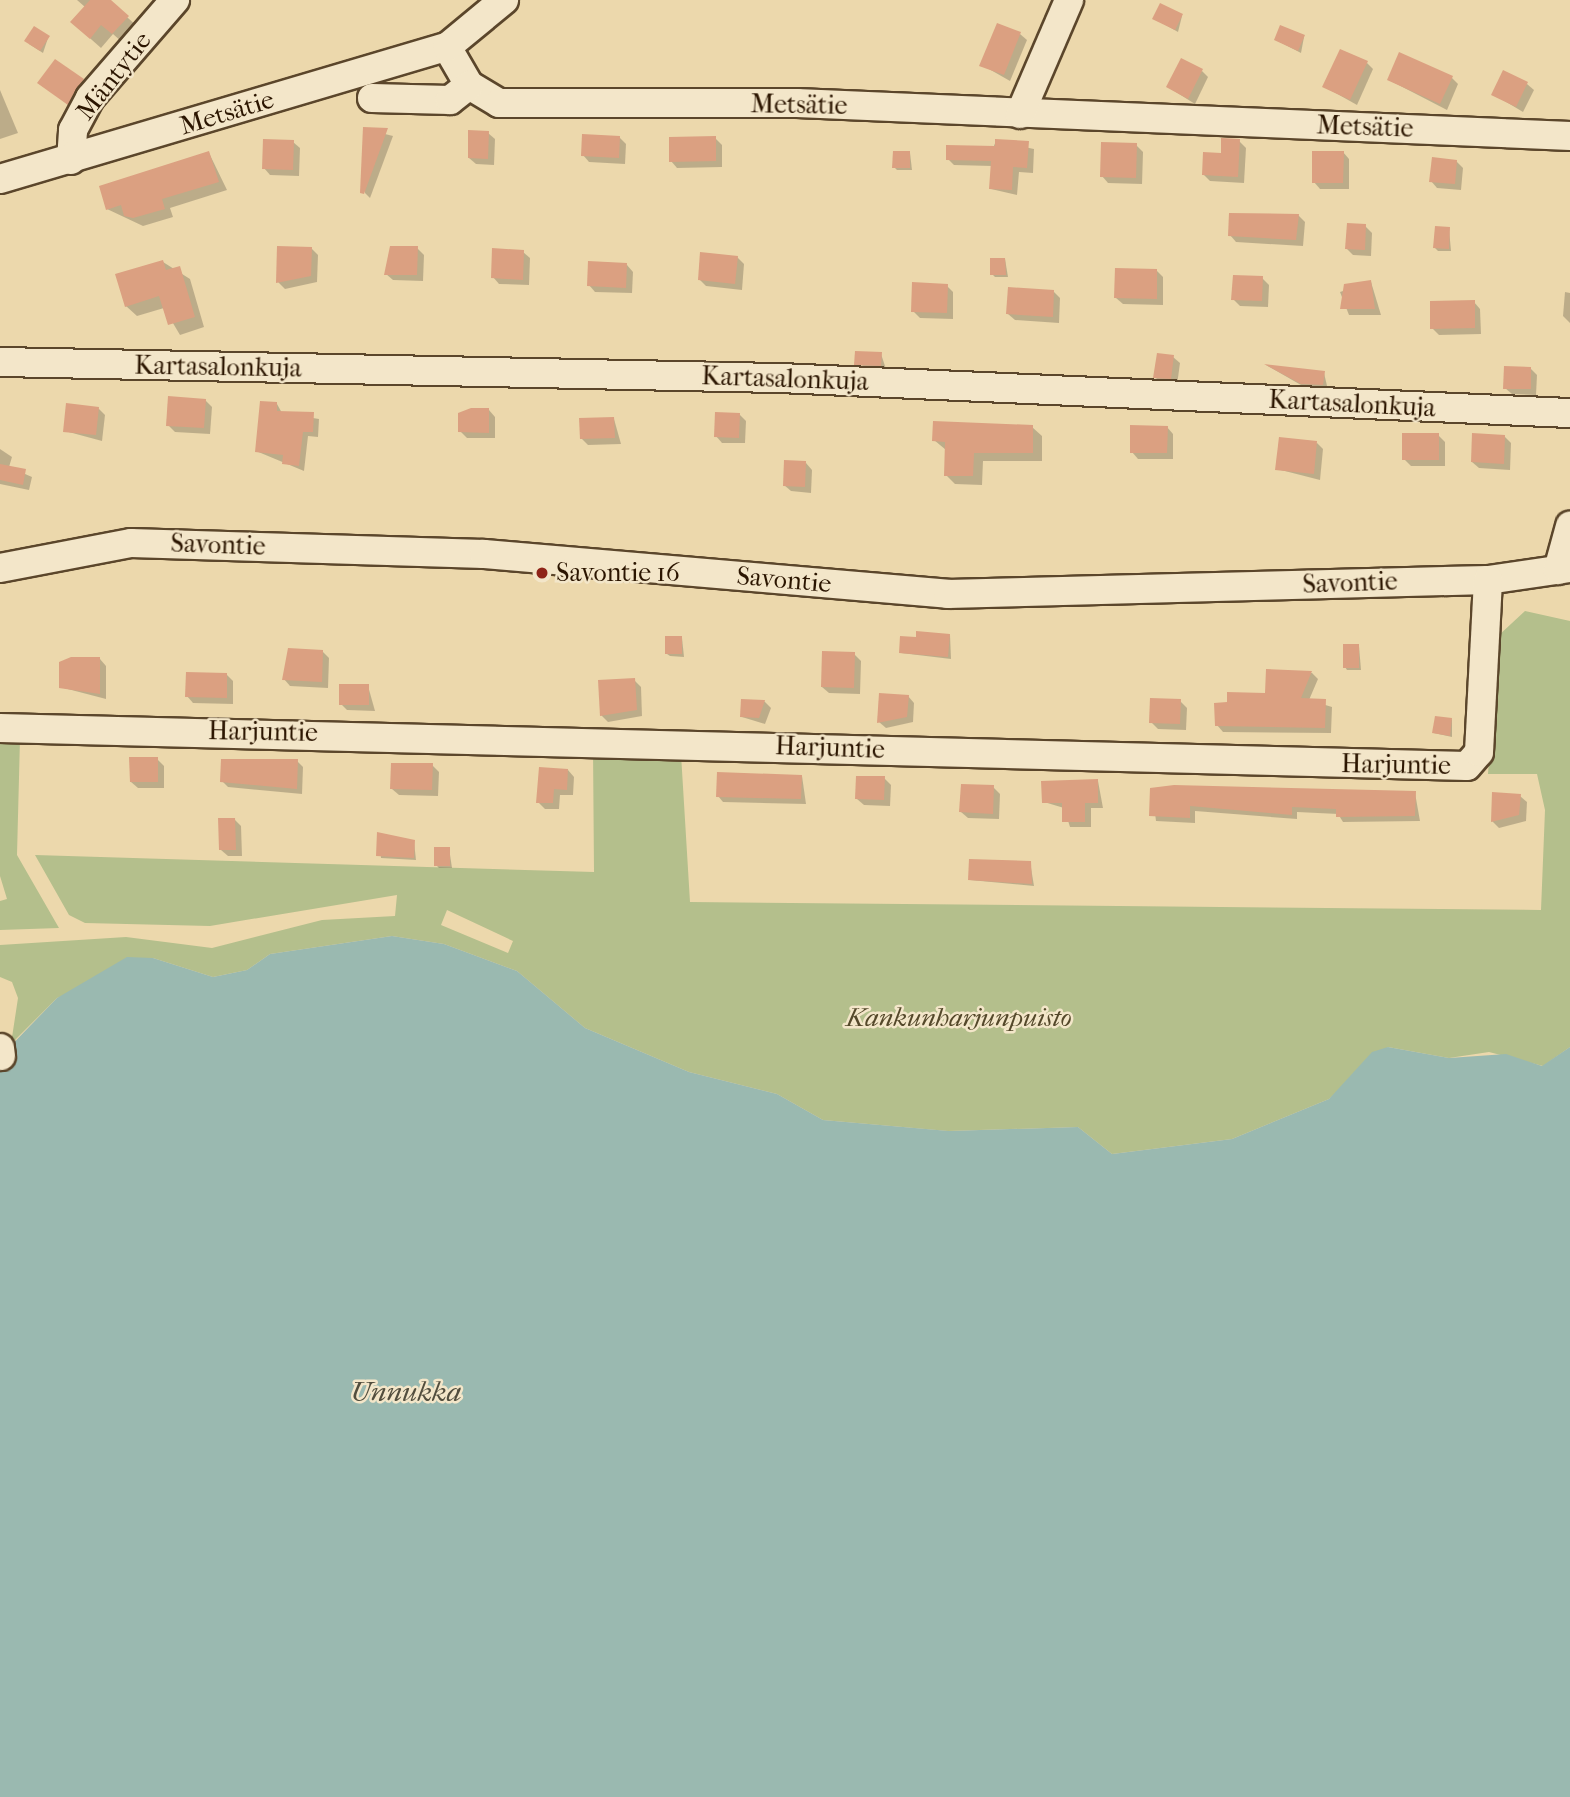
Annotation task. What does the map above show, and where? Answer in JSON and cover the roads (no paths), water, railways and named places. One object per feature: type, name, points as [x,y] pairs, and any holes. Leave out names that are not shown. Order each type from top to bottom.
[{"type":"street","name":"Mäntytie","points":[[71,160],[73,130],[90,98],[175,0]]},
{"type":"street","points":[[447,47],[504,0]]},
{"type":"street","points":[[1020,114],[1069,0]]},
{"type":"street","name":"Metsätie","points":[[0,179],[447,47],[469,85],[499,103],[797,103],[1570,136]]},
{"type":"street","points":[[372,98],[450,100],[469,85]]},
{"type":"street","name":"Kartasalonkuja","points":[[0,362],[779,378],[1570,413]]},
{"type":"street","points":[[1564,569],[1570,526]]},
{"type":"street","name":"Savontie","points":[[0,568],[131,543],[484,554],[948,594],[1488,580],[1564,569]]},
{"type":"street","name":"Harjuntie","points":[[0,728],[1467,766],[1479,752],[1488,580]]},
{"type":"water","name":"Unnukka","points":[[392,936],[444,944],[517,971],[585,1028],[689,1072],[777,1094],[823,1120],[949,1131],[1078,1127],[1112,1154],[1232,1139],[1329,1099],[1372,1052],[1388,1047],[1449,1058],[1506,1054],[1542,1066],[1570,1047],[1570,1797],[0,1797],[0,1057],[57,998],[127,957],[153,958],[213,977],[247,970],[270,954]]},
{"type":"place","name":"Savontie 16","points":[[542,573]]},
{"type":"park label","name":"Kankunharjunpuisto","points":[[959,1018]]}]
